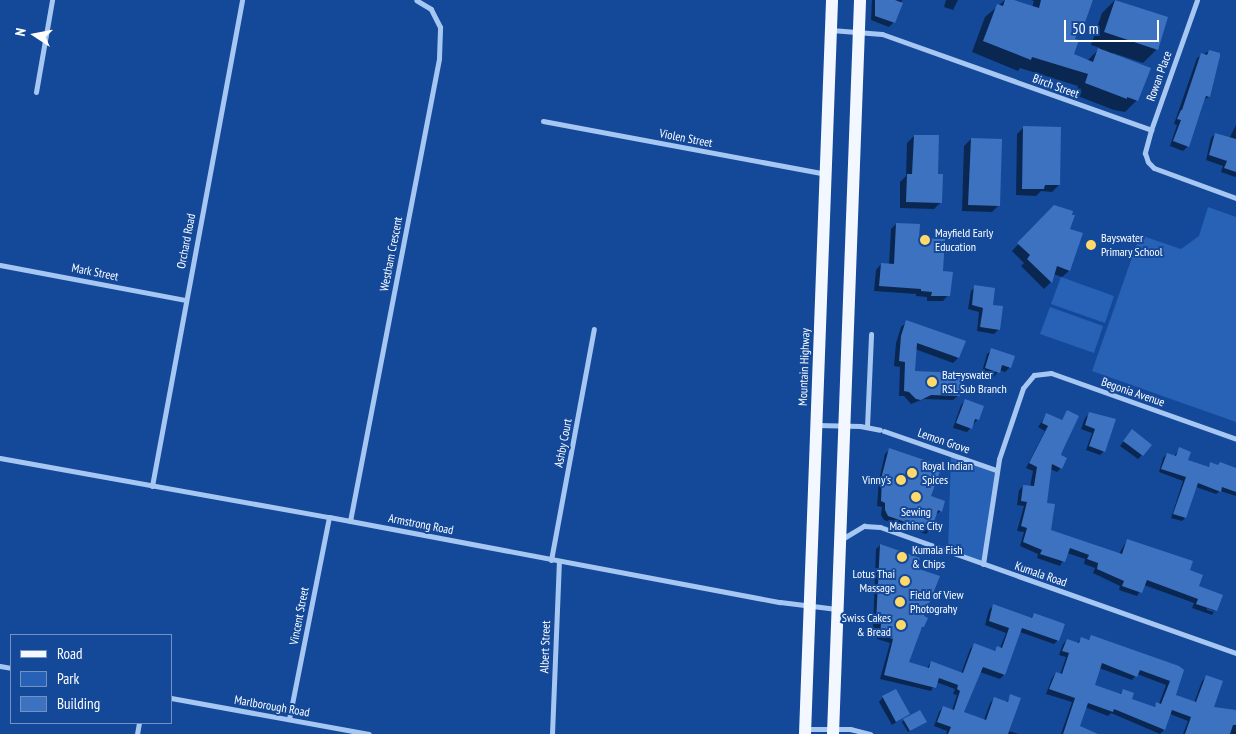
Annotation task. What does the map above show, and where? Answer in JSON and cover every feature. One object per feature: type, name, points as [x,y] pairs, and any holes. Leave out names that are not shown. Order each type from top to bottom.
[{"type":"main road","name":"Mountain Highway","points":[[805,731],[808,607],[832,0]]},
{"type":"main road","points":[[834,731],[860,0]]},
{"type":"street","points":[[36,92],[52,0]]},
{"type":"street","name":"Orchard Road","points":[[152,486],[242,0]]},
{"type":"street","name":"Westham Crescent","points":[[350,521],[439,58],[440,27],[431,9],[416,0]]},
{"type":"street","name":"Rowan Place","points":[[1151,130],[1197,0]]},
{"type":"street","name":"Birch Street","points":[[831,30],[882,34],[1151,130]]},
{"type":"street","name":"Violen Street","points":[[543,121],[825,174]]},
{"type":"street","points":[[1151,130],[1145,153],[1148,162],[1154,168],[1236,198]]},
{"type":"street","name":"Mark Street","points":[[0,265],[186,300]]},
{"type":"street","name":"Ashby Court","points":[[551,560],[594,329]]},
{"type":"street","points":[[867,427],[871,334]]},
{"type":"street","name":"Begonia Avenue","points":[[996,470],[1026,382],[1038,373],[1051,373],[1236,439]]},
{"type":"street","name":"Lemon Grove","points":[[816,425],[867,427],[996,470]]},
{"type":"street","name":"Armstrong Road","points":[[0,458],[329,517],[559,562],[808,607],[837,609]]},
{"type":"street","points":[[983,564],[996,470]]},
{"type":"street","name":"Vincent Street","points":[[289,719],[329,517]]},
{"type":"street","name":"Kumala Road","points":[[840,540],[864,526],[880,528],[1236,654]]},
{"type":"street","name":"Albert Street","points":[[552,734],[559,562]]},
{"type":"street","name":"Marlborough Road","points":[[172,698],[369,734]]},
{"type":"street","points":[[805,731],[854,729],[870,734]]},
{"type":"green space","points":[[1208,207],[1236,217],[1236,422],[1092,371],[1140,235],[1181,249],[1199,236]]},
{"type":"green space","points":[[1061,277],[1114,296],[1105,323],[1051,304]]},
{"type":"green space","points":[[1050,307],[1103,326],[1094,353],[1040,334]]},
{"type":"green space","points":[[951,454],[996,470],[983,564],[948,552]]},
{"type":"building","points":[[875,0],[895,0],[903,3],[895,23],[875,16]]},
{"type":"building","points":[[1005,0],[1014,0],[1039,8],[1041,0],[1093,0],[1084,25],[1081,24],[1075,39],[1079,40],[1074,54],[1093,62],[1098,48],[1151,68],[1138,101],[1127,97],[1127,99],[1085,83],[1088,74],[1032,57],[1031,60],[983,41],[997,4],[1003,6]]},
{"type":"building","points":[[1115,0],[1168,17],[1158,50],[1104,32]]},
{"type":"building","points":[[1209,50],[1220,53],[1220,56],[1210,97],[1206,96],[1189,147],[1173,141],[1181,120],[1177,119],[1182,110],[1201,53],[1207,55]]},
{"type":"building","points":[[1023,126],[1061,127],[1060,185],[1045,185],[1044,189],[1022,189]]},
{"type":"building","points":[[1215,133],[1236,139],[1236,172],[1224,168],[1227,161],[1209,155]]},
{"type":"building","points":[[914,135],[939,135],[938,174],[943,174],[942,203],[906,202],[907,174],[912,174]]},
{"type":"building","points":[[971,138],[1002,139],[1000,206],[968,205]]},
{"type":"building","points":[[1054,205],[1073,211],[1072,215],[1075,215],[1070,229],[1083,233],[1070,271],[1057,266],[1052,283],[1027,259],[1030,255],[1017,243]]},
{"type":"building","points":[[896,223],[920,224],[919,238],[945,239],[943,271],[953,272],[950,296],[931,296],[932,292],[921,291],[921,289],[879,286],[881,263],[894,264]]},
{"type":"building","points":[[974,285],[995,288],[993,305],[1003,306],[1000,330],[980,327],[983,308],[972,305]]},
{"type":"building","points":[[906,320],[966,341],[959,358],[917,343],[915,371],[961,373],[960,396],[931,395],[921,400],[904,391],[905,362],[899,361],[901,336]]},
{"type":"building","points":[[991,348],[1015,356],[1011,368],[1002,365],[1000,373],[985,368]]},
{"type":"building","points":[[965,399],[984,406],[979,420],[975,419],[972,429],[956,423]]},
{"type":"building","points":[[1067,410],[1079,416],[1061,455],[1067,458],[1062,469],[1052,464],[1047,503],[1055,504],[1051,530],[1122,554],[1127,539],[1193,561],[1190,570],[1203,575],[1199,586],[1223,595],[1217,611],[1196,604],[1198,599],[1147,580],[1142,593],[1122,586],[1124,581],[1097,569],[1098,563],[1087,559],[1089,555],[1070,548],[1065,562],[1040,554],[1042,550],[1023,542],[1027,528],[1021,526],[1027,502],[1021,501],[1023,485],[1034,486],[1037,467],[1029,463],[1048,426],[1042,423],[1046,413],[1062,420]]},
{"type":"building","points":[[1089,412],[1116,419],[1105,452],[1089,446],[1095,429],[1085,425]]},
{"type":"building","points":[[1132,429],[1152,445],[1143,456],[1123,441]]},
{"type":"building","points":[[1179,447],[1191,452],[1188,460],[1209,467],[1210,462],[1218,465],[1220,462],[1236,468],[1236,492],[1222,487],[1221,492],[1198,483],[1186,518],[1173,514],[1186,477],[1161,469],[1167,453],[1176,456]]},
{"type":"building","points":[[889,448],[942,466],[931,496],[945,501],[942,512],[938,510],[931,531],[888,516],[885,510],[885,503],[881,501],[882,475]]},
{"type":"building","points":[[880,544],[920,558],[916,568],[940,576],[924,616],[928,618],[924,627],[922,627],[909,662],[929,668],[931,661],[963,673],[974,643],[995,651],[997,646],[1002,648],[1009,628],[989,621],[993,604],[1032,618],[1034,613],[1065,624],[1059,641],[1022,628],[1005,675],[983,667],[964,712],[986,720],[994,697],[1008,702],[1010,694],[1021,698],[1008,734],[948,734],[951,727],[937,722],[943,706],[954,710],[960,691],[957,689],[958,685],[939,678],[936,688],[884,675],[893,639],[880,635],[881,624],[876,623]]},
{"type":"building","points":[[1091,635],[1179,666],[1184,670],[1176,695],[1196,702],[1206,675],[1223,681],[1214,707],[1236,710],[1236,725],[1233,725],[1230,734],[1185,734],[1191,717],[1172,710],[1165,730],[1114,709],[1113,712],[1088,703],[1080,726],[1098,734],[1063,734],[1075,698],[1049,689],[1056,672],[1062,674],[1069,653],[1062,651],[1067,639],[1079,643],[1081,637],[1089,640]],"holes":[[[1102,663],[1137,677],[1140,670],[1170,681],[1161,704],[1156,702],[1155,707],[1132,699],[1134,693],[1123,689],[1121,694],[1095,685]]]},
{"type":"building","points":[[896,689],[910,714],[896,722],[882,696]]},
{"type":"building","points":[[920,710],[927,722],[910,731],[903,719]]},
{"type":"place","name":"Mayfield Early Education","points":[[925,240]]},
{"type":"place","name":"Bayswater Primary School","points":[[1091,245]]},
{"type":"place","name":"Bat=yswater RSL Sub Branch","points":[[932,382]]},
{"type":"place","name":"Royal Indian Spices","points":[[912,473]]},
{"type":"place","name":"Vinny's","points":[[901,480]]},
{"type":"place","name":"Sewing Machine City","points":[[916,497]]},
{"type":"place","name":"Kumala Fish & Chips","points":[[902,557]]},
{"type":"place","name":"Lotus Thai Massage","points":[[905,581]]},
{"type":"place","name":"Field of View Photograhy","points":[[900,602]]},
{"type":"place","name":"Swiss Cakes & Bread","points":[[901,625]]}]
